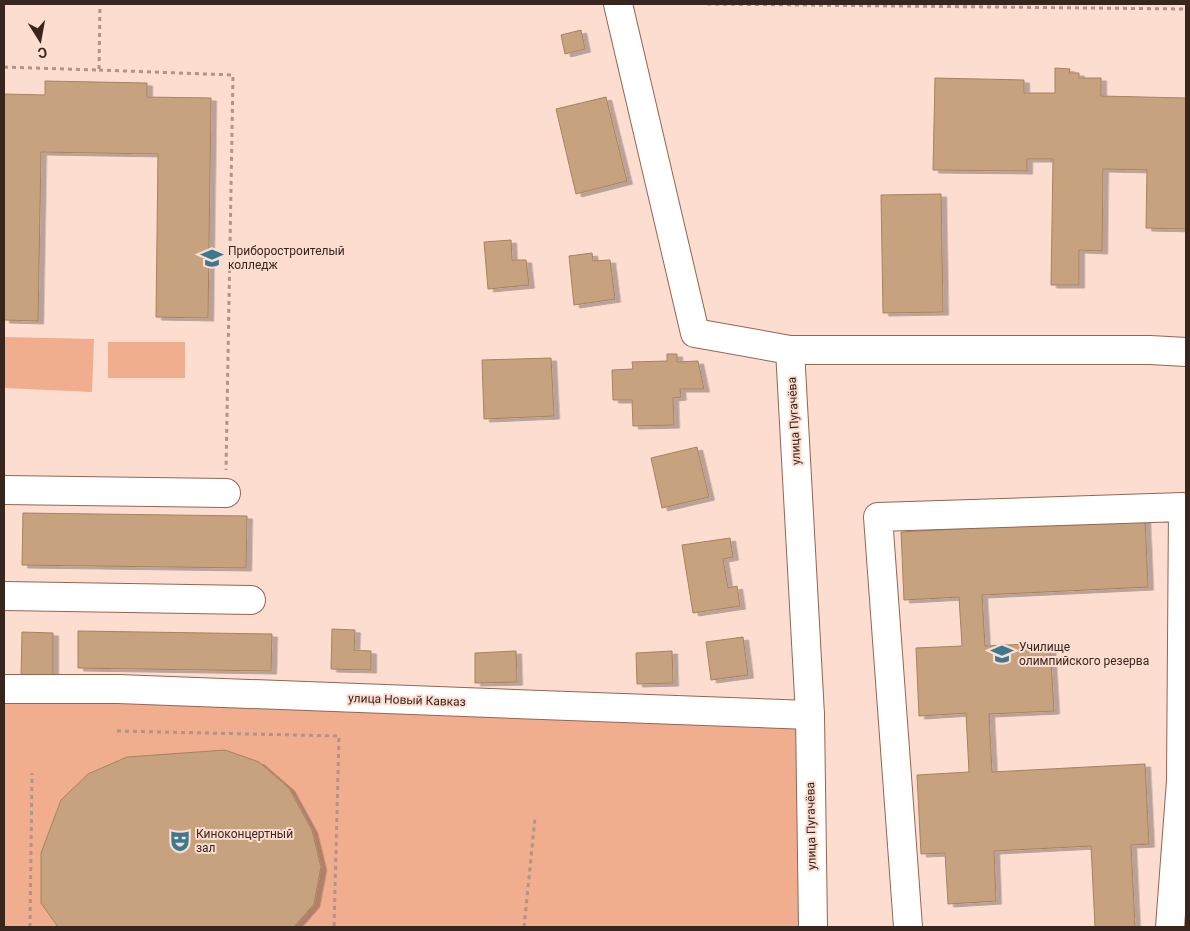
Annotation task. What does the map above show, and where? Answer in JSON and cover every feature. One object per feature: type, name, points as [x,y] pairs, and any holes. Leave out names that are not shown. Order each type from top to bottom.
[{"type":"street","points":[[618,4],[695,333],[790,350],[1140,350],[1186,352]]},
{"type":"street","name":"улица Пугачёва","points":[[790,350],[810,715],[813,927]]},
{"type":"street","points":[[4,490],[226,493]]},
{"type":"street","points":[[908,927],[878,517],[1183,507],[1184,781],[1170,927]]},
{"type":"street","points":[[4,596],[252,600]]},
{"type":"street","name":"улица Новый Кавказ","points":[[4,688],[118,689],[810,715]]},
{"type":"path","points":[[99,70],[100,4]]},
{"type":"path","points":[[707,4],[1186,9]]},
{"type":"path","points":[[4,67],[233,75],[226,493]]},
{"type":"path","points":[[117,731],[339,736],[334,927]]},
{"type":"path","points":[[30,927],[32,774]]},
{"type":"path","points":[[524,927],[535,818]]},
{"type":"shaded area","points":[[4,337],[94,339],[92,392],[4,388]]},
{"type":"shaded area","points":[[108,342],[185,342],[185,378],[108,378]]},
{"type":"shaded area","points":[[4,693],[796,722],[803,927],[4,927]]},
{"type":"building","points":[[581,30],[585,49],[565,54],[561,35]]},
{"type":"building","points":[[1055,68],[1070,69],[1069,73],[1079,73],[1079,78],[1101,78],[1101,96],[1186,98],[1186,229],[1146,228],[1147,170],[1103,169],[1102,251],[1079,250],[1079,285],[1051,285],[1053,159],[1027,159],[1027,171],[933,170],[935,78],[1024,80],[1024,93],[1055,93]]},
{"type":"building","points":[[45,81],[147,83],[147,97],[211,98],[208,318],[156,317],[158,154],[41,152],[38,321],[4,320],[4,94],[45,95]]},
{"type":"building","points":[[606,97],[627,181],[576,194],[556,109]]},
{"type":"building","points":[[941,194],[943,312],[883,313],[881,195]]},
{"type":"building","points":[[511,240],[512,260],[526,260],[529,285],[488,289],[484,242]]},
{"type":"building","points":[[592,253],[593,261],[610,260],[615,299],[574,305],[569,256]]},
{"type":"building","points":[[667,354],[677,354],[677,362],[698,361],[704,389],[680,389],[681,397],[673,398],[674,425],[633,426],[632,400],[613,400],[612,370],[633,369],[632,362],[667,361]]},
{"type":"building","points":[[551,358],[554,416],[484,419],[482,360]]},
{"type":"building","points":[[697,447],[709,497],[662,508],[651,458]]},
{"type":"building","points":[[23,513],[247,516],[246,568],[22,565]]},
{"type":"building","points":[[1145,519],[1148,587],[982,595],[985,646],[1050,643],[1054,711],[989,714],[992,772],[1145,764],[1149,844],[1131,845],[1135,927],[1095,927],[1091,846],[994,851],[996,901],[948,904],[945,853],[921,854],[917,775],[969,772],[966,713],[919,716],[916,648],[962,646],[959,597],[904,600],[901,532]]},
{"type":"building","points":[[730,538],[733,557],[723,559],[728,588],[737,586],[740,606],[693,613],[682,545]]},
{"type":"building","points":[[332,629],[355,630],[354,650],[371,651],[371,670],[331,669]]},
{"type":"building","points":[[78,631],[272,634],[271,671],[78,668]]},
{"type":"building","points":[[22,632],[53,633],[53,678],[21,677]]},
{"type":"building","points":[[743,637],[748,675],[711,680],[706,642]]},
{"type":"building","points":[[516,651],[517,682],[475,683],[475,653]]},
{"type":"building","points":[[672,651],[673,683],[637,684],[636,653]]},
{"type":"building","name":"Киноконцертный зал","points":[[225,750],[259,762],[289,788],[312,830],[321,867],[314,904],[294,927],[58,927],[41,903],[41,853],[61,800],[88,774],[127,757]]},
{"type":"place","name":"Приборостроителый колледж","points":[[212,258]]},
{"type":"place","name":"Училище олимпийского резерва","points":[[1002,654]]},
{"type":"place","name":"Киноконцертный зал","points":[[180,841]]}]
